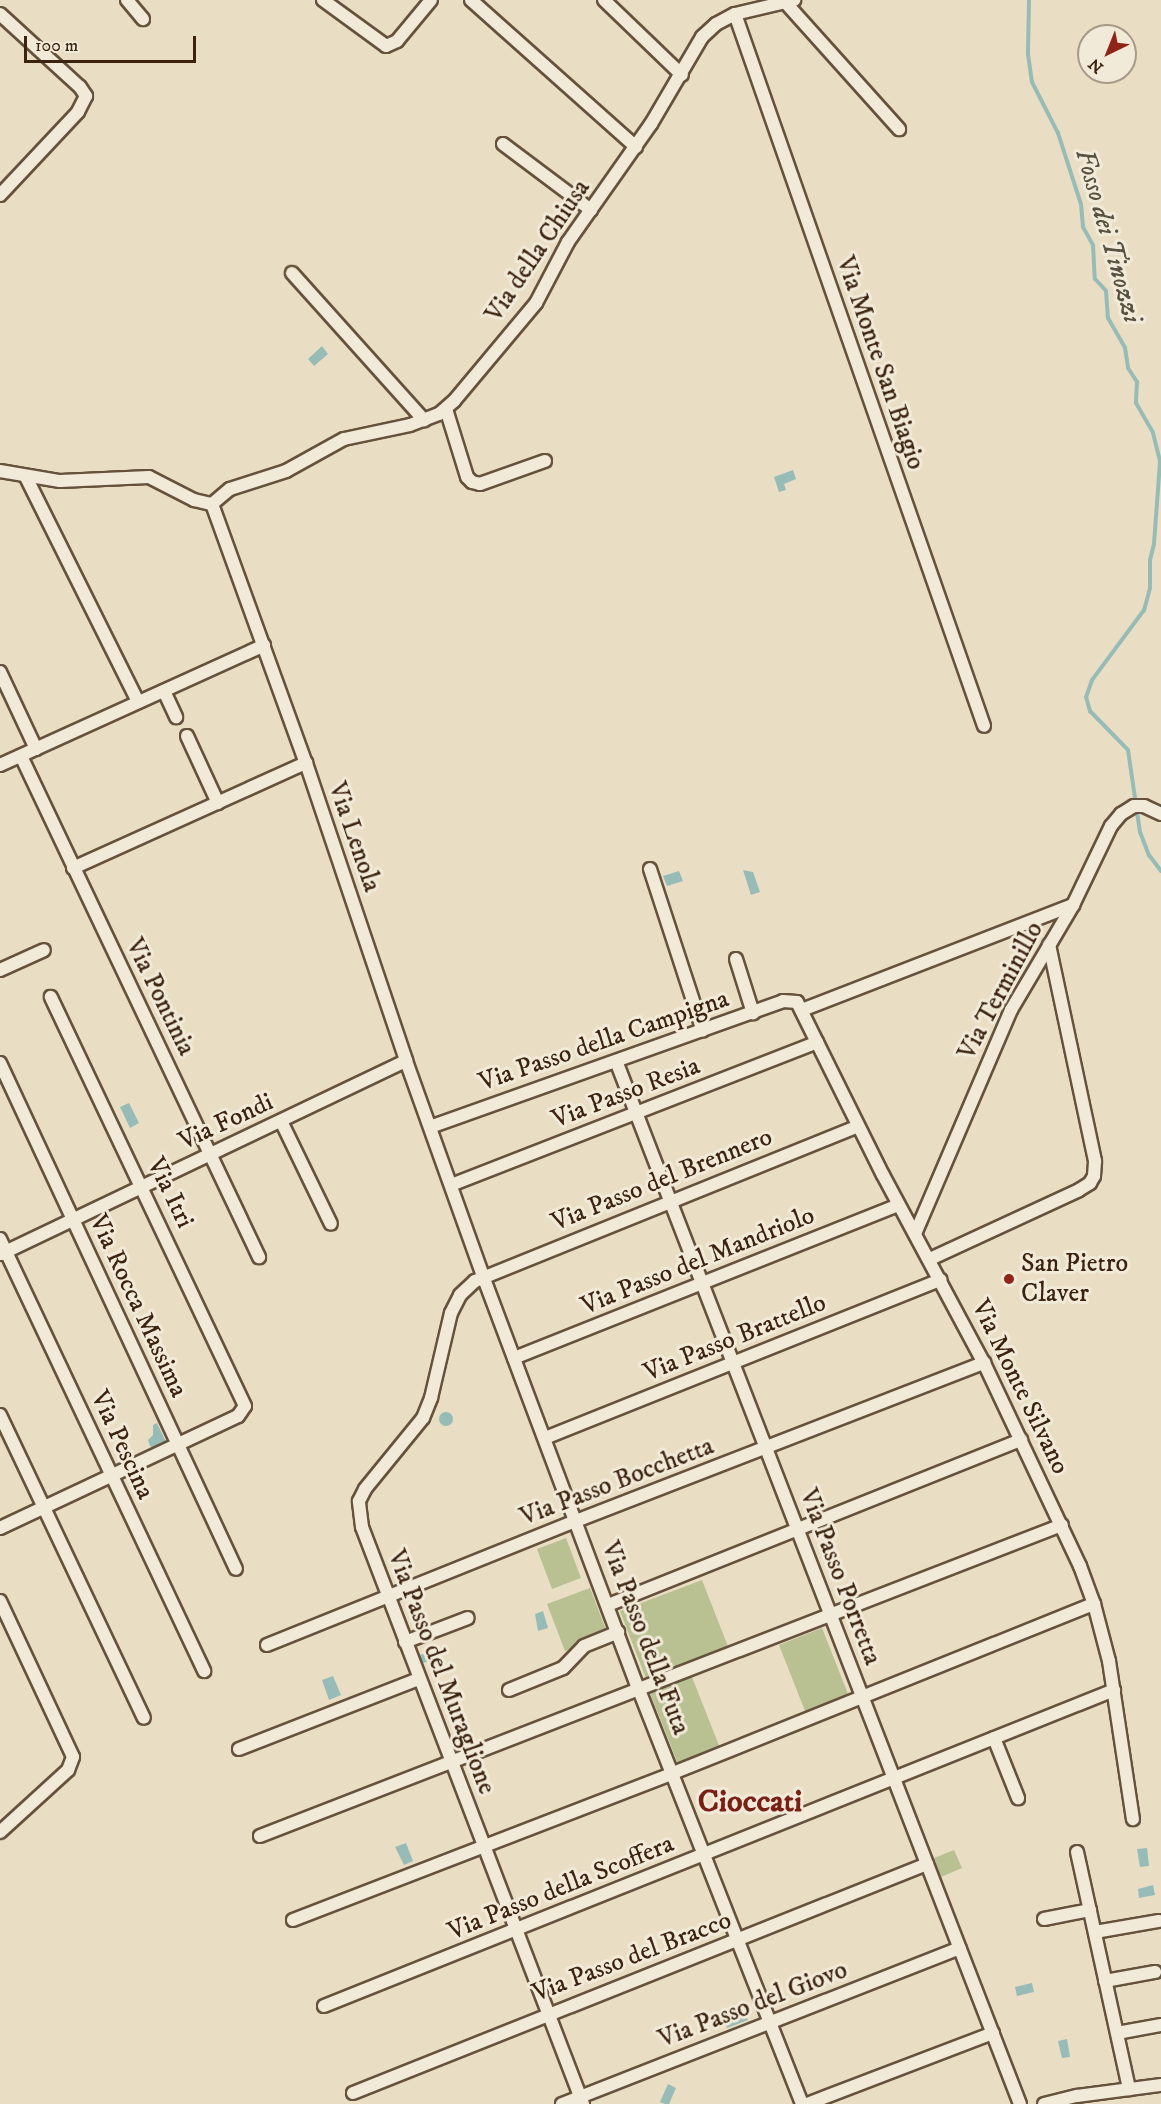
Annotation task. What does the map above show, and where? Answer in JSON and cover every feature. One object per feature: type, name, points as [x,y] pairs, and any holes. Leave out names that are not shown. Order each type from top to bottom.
[{"type":"street","points":[[126,0],[143,19]]},
{"type":"street","points":[[323,0],[378,43],[389,46],[397,41],[431,0]]},
{"type":"street","points":[[471,0],[636,147]]},
{"type":"street","points":[[604,0],[682,75]]},
{"type":"street","points":[[790,1],[899,129]]},
{"type":"street","name":"Via della Chiusa","points":[[212,504],[230,489],[293,469],[349,437],[424,420],[446,409],[536,303],[564,247],[636,147],[682,75],[702,37],[716,24],[735,14],[790,1]]},
{"type":"street","points":[[0,14],[80,87],[86,96],[78,112],[0,195]]},
{"type":"street","name":"Via Monte San Biagio","points":[[735,14],[984,726]]},
{"type":"street","points":[[503,144],[591,210]]},
{"type":"street","points":[[292,273],[424,420]]},
{"type":"street","points":[[446,409],[467,477],[472,482],[480,483],[546,461]]},
{"type":"street","points":[[0,471],[60,481],[149,477],[194,500],[212,504]]},
{"type":"street","points":[[26,477],[138,702]]},
{"type":"street","name":"Via Lenola","points":[[212,504],[306,763],[406,1061],[451,1185]]},
{"type":"street","points":[[0,765],[264,645]]},
{"type":"street","points":[[0,672],[36,749]]},
{"type":"street","points":[[164,691],[176,717]]},
{"type":"street","points":[[187,736],[218,803]]},
{"type":"street","name":"Via Pontinia","points":[[21,756],[259,1257]]},
{"type":"street","points":[[73,868],[306,763]]},
{"type":"street","name":"Via Terminillo","points":[[915,1234],[1008,1018],[1073,905],[1111,826],[1136,806],[1161,814]]},
{"type":"street","points":[[650,870],[703,1030]]},
{"type":"street","name":"Via Passo della Campigna","points":[[430,1127],[786,1000],[798,1005],[1073,905]]},
{"type":"street","points":[[930,1259],[1079,1190],[1090,1183],[1094,1176],[1096,1164],[1049,945]]},
{"type":"street","points":[[0,970],[44,950]]},
{"type":"street","points":[[736,958],[753,1013]]},
{"type":"street","name":"Via Itri","points":[[51,997],[244,1400],[244,1410],[238,1416],[178,1444]]},
{"type":"street","name":"Via Monte Silvano","points":[[798,1005],[898,1205],[930,1259],[984,1363],[1062,1525],[1094,1604],[1114,1690],[1133,1819]]},
{"type":"street","name":"Via Passo Resia","points":[[451,1185],[817,1042]]},
{"type":"street","name":"Via Fondi","points":[[3,1253],[406,1061]]},
{"type":"street","name":"Via Rocca Massima","points":[[0,1063],[236,1569]]},
{"type":"street","name":"Via Passo Porretta","points":[[618,1066],[1020,2104]]},
{"type":"street","points":[[281,1121],[331,1224]]},
{"type":"street","name":"Via Passo del Brennero","points":[[483,1276],[858,1126]]},
{"type":"street","name":"Via Passo della Futa","points":[[451,1185],[639,1690],[802,2104]]},
{"type":"street","name":"Via Passo del Mandriolo","points":[[514,1358],[898,1205]]},
{"type":"street","name":"Via Pescina","points":[[0,1239],[3,1253],[112,1475],[204,1671]]},
{"type":"street","name":"Via Passo del Muraglione","points":[[483,1276],[466,1288],[452,1310],[431,1398],[423,1418],[365,1489],[359,1501],[360,1522],[581,2100]]},
{"type":"street","name":"Via Passo Brattello","points":[[545,1438],[941,1280]]},
{"type":"street","name":"Via Passo Bocchetta","points":[[267,1645],[576,1521],[984,1363]]},
{"type":"street","points":[[0,1415],[144,1718]]},
{"type":"street","points":[[608,1605],[1022,1440]]},
{"type":"street","points":[[0,1528],[178,1444]]},
{"type":"street","points":[[260,1836],[451,1760],[639,1690],[1062,1525]]},
{"type":"street","points":[[0,1601],[73,1757],[68,1770],[0,1832]]},
{"type":"street","points":[[292,1920],[673,1773],[1094,1604]]},
{"type":"street","points":[[405,1642],[468,1618]]},
{"type":"street","points":[[509,1690],[563,1668],[584,1646],[618,1632]]},
{"type":"street","points":[[239,1749],[419,1679]]},
{"type":"street","name":"Via Passo della Scoffera","points":[[324,2006],[1114,1690]]},
{"type":"street","points":[[994,1738],[1018,1798]]},
{"type":"street","points":[[1077,1852],[1129,2089]]},
{"type":"street","name":"Via Passo del Bracco","points":[[353,2093],[927,1864]]},
{"type":"street","points":[[1044,1919],[1090,1910]]},
{"type":"street","points":[[1095,1932],[1159,1921]]},
{"type":"street","name":"Via Passo del Giovo","points":[[562,2104],[581,2100],[960,1948]]},
{"type":"street","points":[[1106,1981],[1155,1972]]},
{"type":"street","points":[[1117,2033],[1161,2025]]},
{"type":"street","points":[[807,2104],[993,2033]]},
{"type":"street","points":[[1044,2104],[1072,2096],[1161,2085]]},
{"type":"green space","points":[[566,1538],[581,1578],[552,1589],[537,1549]]},
{"type":"green space","points":[[702,1580],[729,1649],[647,1681],[620,1611]]},
{"type":"green space","points":[[590,1588],[608,1635],[565,1651],[547,1604]]},
{"type":"green space","points":[[822,1628],[850,1699],[807,1716],[779,1645]]},
{"type":"green space","points":[[692,1677],[720,1748],[678,1764],[650,1693]]},
{"type":"green space","points":[[954,1850],[962,1868],[941,1877],[934,1858]]},
{"type":"water","points":[[322,346],[328,354],[314,366],[308,359]]},
{"type":"water","points":[[793,470],[796,479],[784,484],[786,490],[779,492],[774,477]]},
{"type":"water","points":[[743,870],[753,872],[760,892],[751,895]]},
{"type":"water","points":[[679,871],[683,881],[667,886],[663,876]]},
{"type":"water","points":[[129,1103],[139,1123],[130,1128],[120,1107]]},
{"type":"water","points":[[446,1412],[451,1414],[453,1419],[451,1424],[446,1426],[441,1424],[439,1419],[441,1414]]},
{"type":"water","points":[[157,1423],[166,1442],[155,1449],[150,1446],[148,1440],[153,1435],[153,1425]]},
{"type":"water","points":[[543,1611],[548,1628],[538,1631],[535,1614]]},
{"type":"water","points":[[436,1649],[440,1657],[423,1663],[420,1655]]},
{"type":"water","points":[[333,1676],[341,1695],[329,1700],[322,1680]]},
{"type":"water","points":[[406,1843],[413,1861],[404,1865],[395,1847]]},
{"type":"water","points":[[1147,1848],[1149,1866],[1140,1867],[1137,1849]]},
{"type":"water","points":[[1153,1885],[1155,1895],[1139,1898],[1138,1889]]},
{"type":"water","points":[[1032,1983],[1034,1992],[1017,1996],[1015,1987]]},
{"type":"water","points":[[743,2009],[748,2020],[727,2028],[723,2017]]},
{"type":"water","points":[[1067,2039],[1070,2057],[1062,2058],[1058,2041]]},
{"type":"water","points":[[668,2084],[676,2088],[669,2104],[665,2104],[660,2102]]},
{"type":"waterway","name":"Fosso dei Tinozzi","points":[[1029,0],[1028,54],[1032,82],[1058,133],[1081,204],[1083,227],[1093,245],[1095,279],[1106,291],[1108,318],[1125,348],[1128,368],[1137,382],[1136,403],[1153,433],[1160,462],[1154,544],[1150,560],[1150,588],[1144,610],[1092,680],[1086,697],[1090,711],[1128,750],[1140,832],[1149,855],[1161,871]]},
{"type":"place","name":"San Pietro Claver","points":[[1009,1279]]},
{"type":"district","name":"Cioccati","points":[[750,1802]]}]
